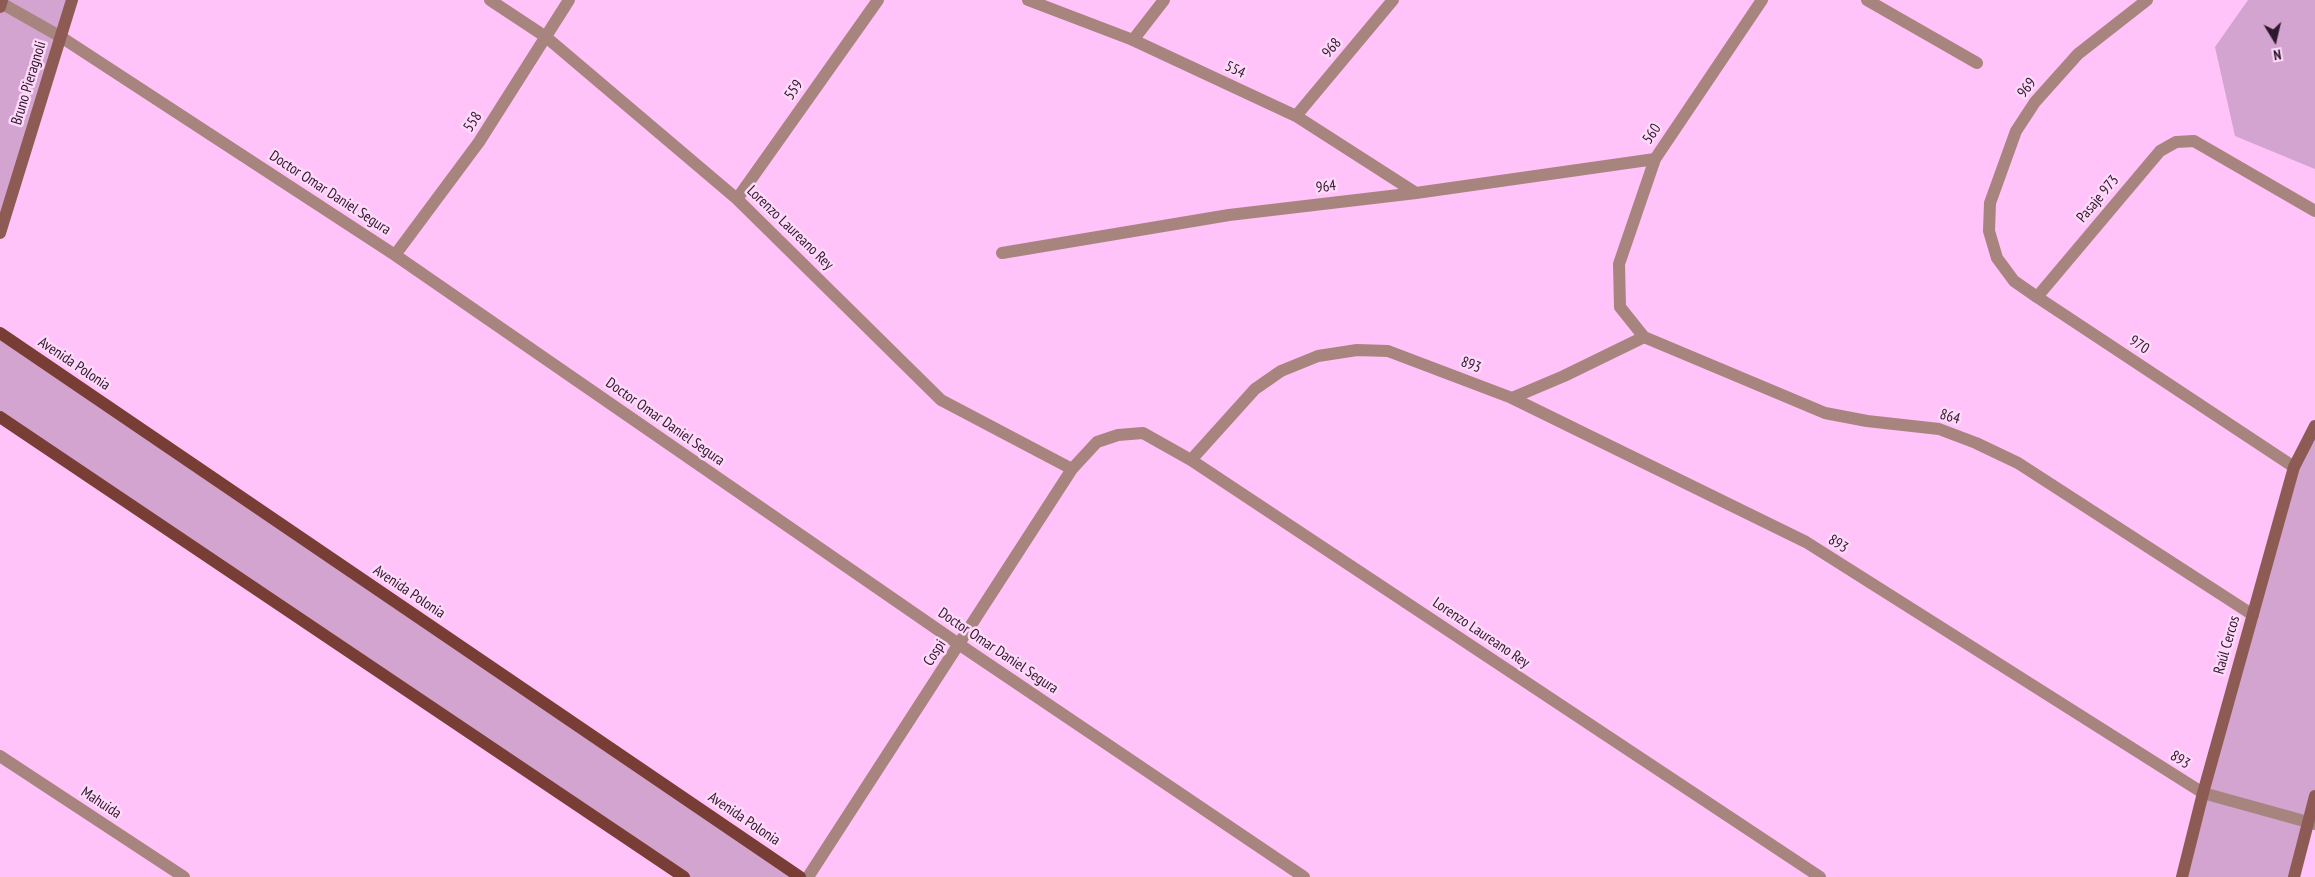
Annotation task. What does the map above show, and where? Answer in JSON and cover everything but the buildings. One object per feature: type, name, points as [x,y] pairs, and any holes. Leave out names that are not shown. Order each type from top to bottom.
[{"type":"main road","name":"Avenida Polonia","points":[[0,333],[800,877]]},
{"type":"main road","points":[[0,417],[684,877]]},
{"type":"street","name":"Bruno Pieragnoli","points":[[0,233],[72,0]]},
{"type":"street","name":"Lorenzo Laureano Rey","points":[[490,0],[546,38],[737,199],[942,400],[1072,469]]},
{"type":"street","name":"558","points":[[394,255],[479,142],[569,0]]},
{"type":"street","name":"559","points":[[737,199],[878,0]]},
{"type":"street","name":"554","points":[[1028,0],[1134,40],[1296,116],[1416,193]]},
{"type":"street","points":[[1134,40],[1164,0]]},
{"type":"street","name":"968","points":[[1296,116],[1393,0]]},
{"type":"street","name":"560","points":[[1620,307],[1619,264],[1655,158],[1762,0]]},
{"type":"street","points":[[1867,0],[1977,63]]},
{"type":"street","name":"969","points":[[1989,231],[1990,203],[2016,132],[2036,102],[2078,54],[2147,0]]},
{"type":"street","name":"Doctor Omar Daniel Segura","points":[[1,3],[60,37],[394,255],[960,645],[1304,877]]},
{"type":"street","name":"Pasaje 973","points":[[2037,297],[2160,151],[2176,142],[2194,141],[2315,211]]},
{"type":"street","name":"964","points":[[1002,253],[1229,215],[1416,193],[1655,158]]},
{"type":"street","name":"970","points":[[1989,231],[1997,258],[2014,281],[2294,467]]},
{"type":"street","name":"864","points":[[1620,307],[1644,337],[1824,413],[1867,421],[1939,429],[1976,443],[2018,463],[2253,615]]},
{"type":"street","points":[[1512,398],[1564,376],[1644,337]]},
{"type":"street","name":"893","points":[[1191,460],[1255,389],[1281,371],[1318,356],[1357,350],[1388,351],[1512,398],[1806,542],[2203,793],[2312,823]]},
{"type":"street","name":"Raúl Cercos","points":[[2182,877],[2203,793],[2294,467],[2315,426]]},
{"type":"street","name":"Lorenzo Laureano Rey","points":[[1118,435],[1143,433],[1191,460],[1820,877]]},
{"type":"street","name":"Cospi","points":[[808,877],[960,645],[1072,469],[1098,442],[1118,435]]},
{"type":"street","name":"Mahuida","points":[[0,756],[184,877]]},
{"type":"street","points":[[2294,877],[2312,823],[2315,796]]},
{"type":"shaded area","points":[[2,0],[72,0],[0,233],[0,7]]},
{"type":"shaded area","points":[[2248,0],[2315,0],[2315,169],[2235,136],[2215,47]]},
{"type":"shaded area","points":[[0,333],[800,877],[684,877],[0,417]]},
{"type":"shaded area","points":[[2315,426],[2315,796],[2294,877],[2182,877],[2294,467]]}]
